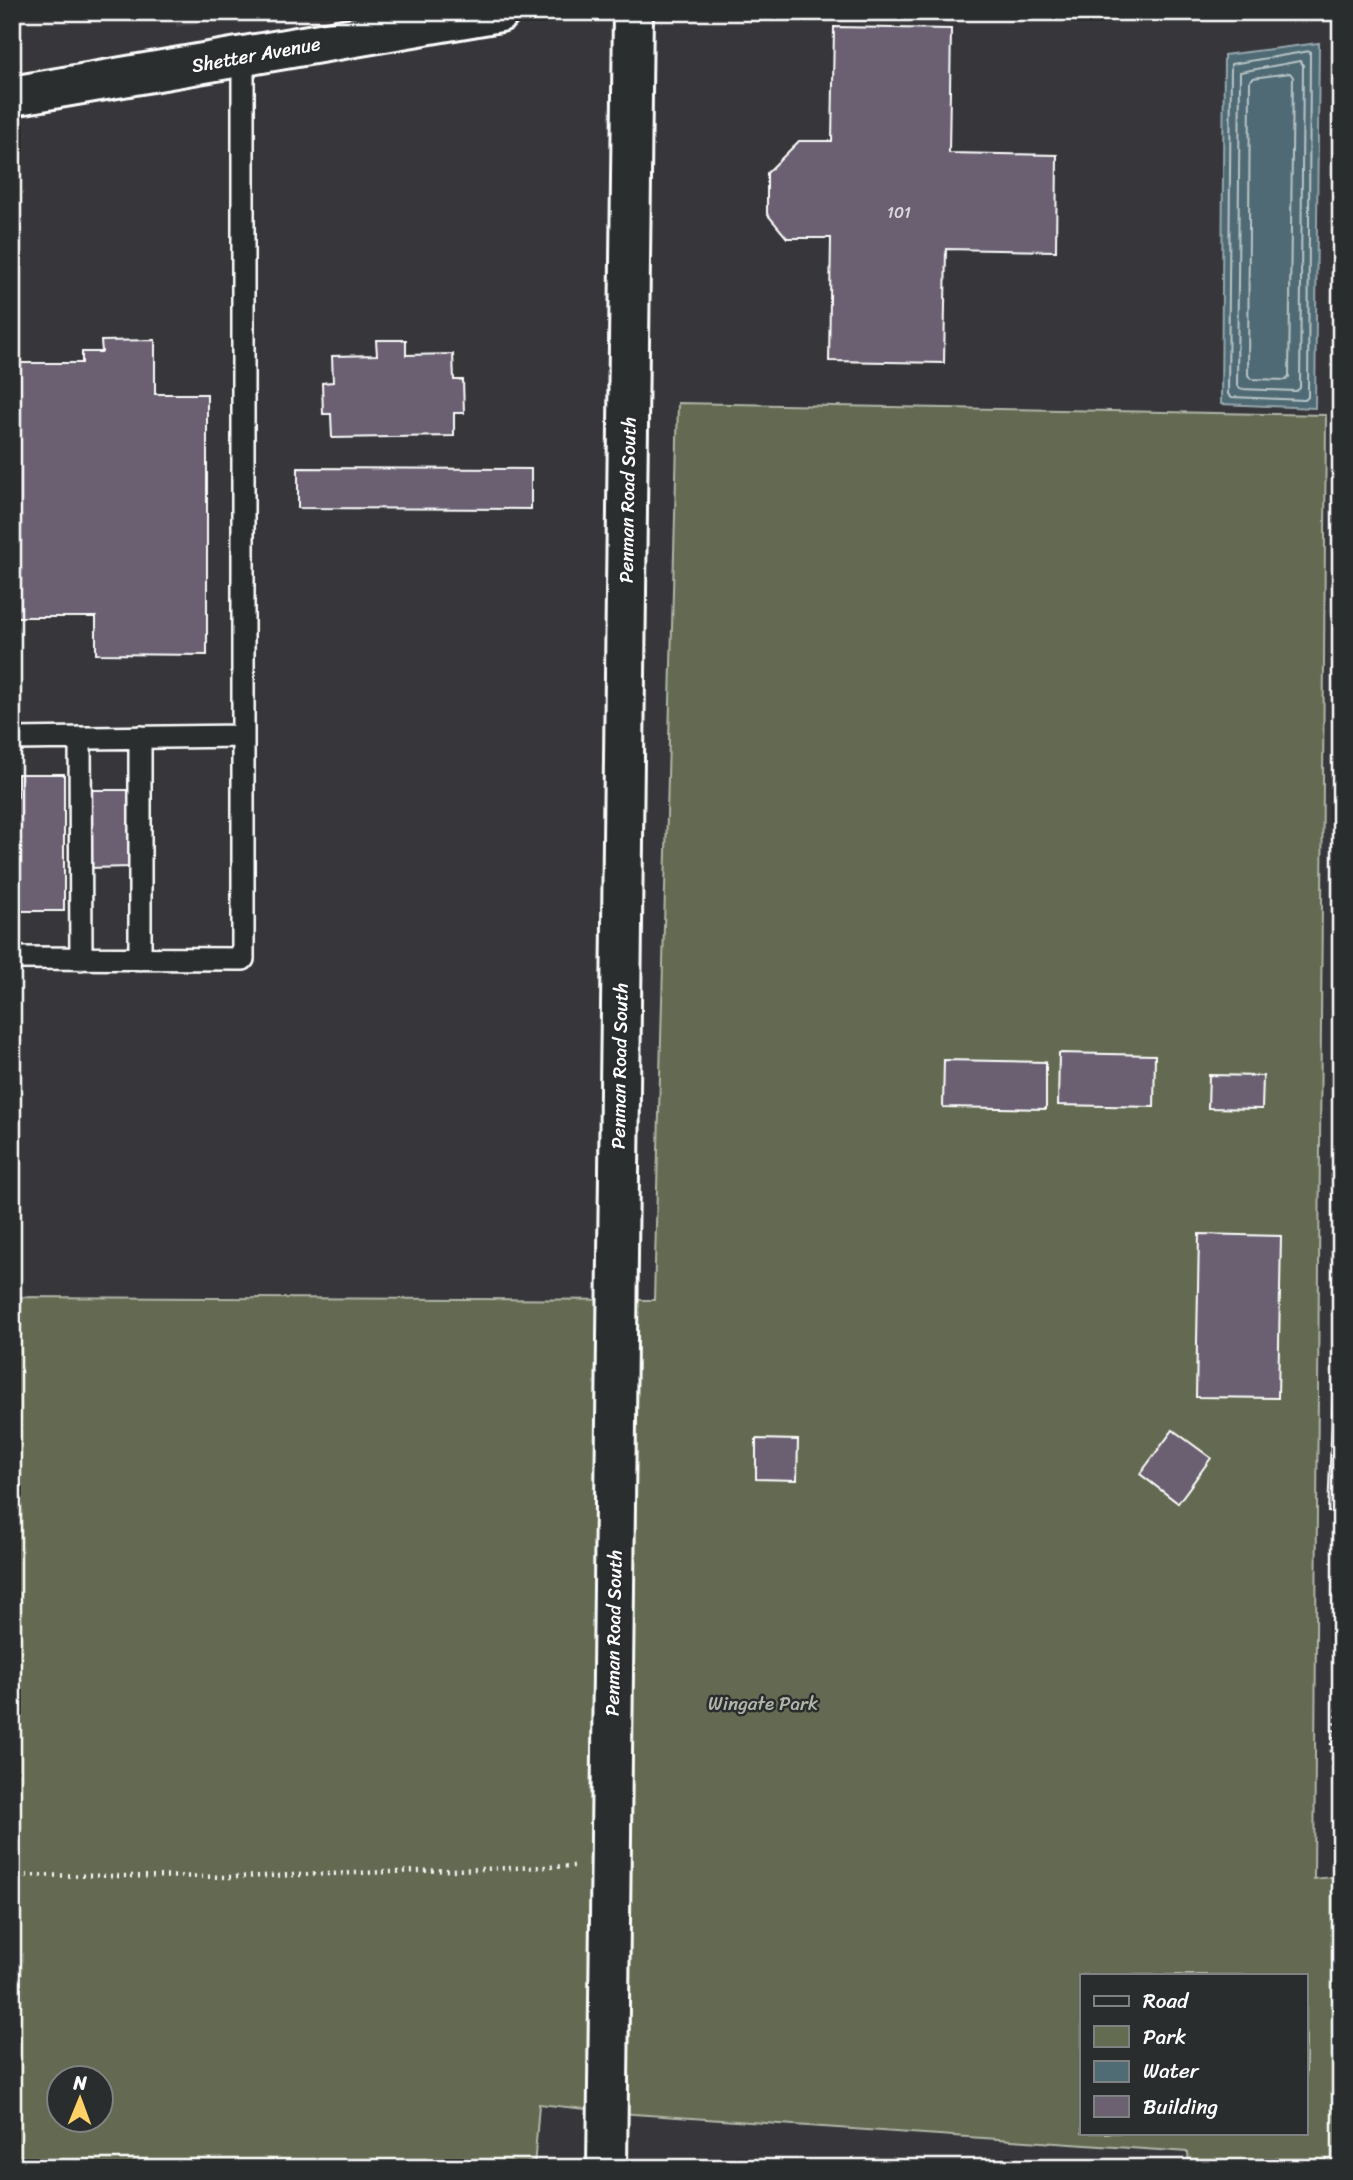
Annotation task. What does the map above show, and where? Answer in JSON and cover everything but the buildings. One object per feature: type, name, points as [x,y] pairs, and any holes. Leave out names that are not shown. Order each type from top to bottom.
[{"type":"street","name":"Shetter Avenue","points":[[12,96],[500,12]]},
{"type":"street","name":"Penman Road South","points":[[607,2168],[633,12]]},
{"type":"street","name":"Penman Road South","points":[[588,2168],[607,2121]]},
{"type":"lane","points":[[12,958],[243,959],[243,56]]},
{"type":"lane","points":[[12,739],[243,736]]},
{"type":"lane","points":[[140,737],[140,959]]},
{"type":"lane","points":[[80,738],[81,958]]},
{"type":"path","points":[[1341,1567],[1335,1587],[1335,1635],[1341,1654]]},
{"type":"path","points":[[1341,1688],[1331,1751],[1341,1783]]},
{"type":"path","points":[[12,1875],[233,1877],[610,1865]]},
{"type":"shaded area","points":[[176,12],[258,12],[176,27]]},
{"type":"green space","name":"Wingate Park","points":[[678,403],[1326,415],[1314,1879],[1341,1876],[1341,2168],[1189,2168],[1188,2152],[633,2114],[539,2104],[534,2168],[12,2168],[12,1297],[654,1300]]},
{"type":"water","points":[[1319,43],[1315,408],[1221,404],[1224,55]]}]
